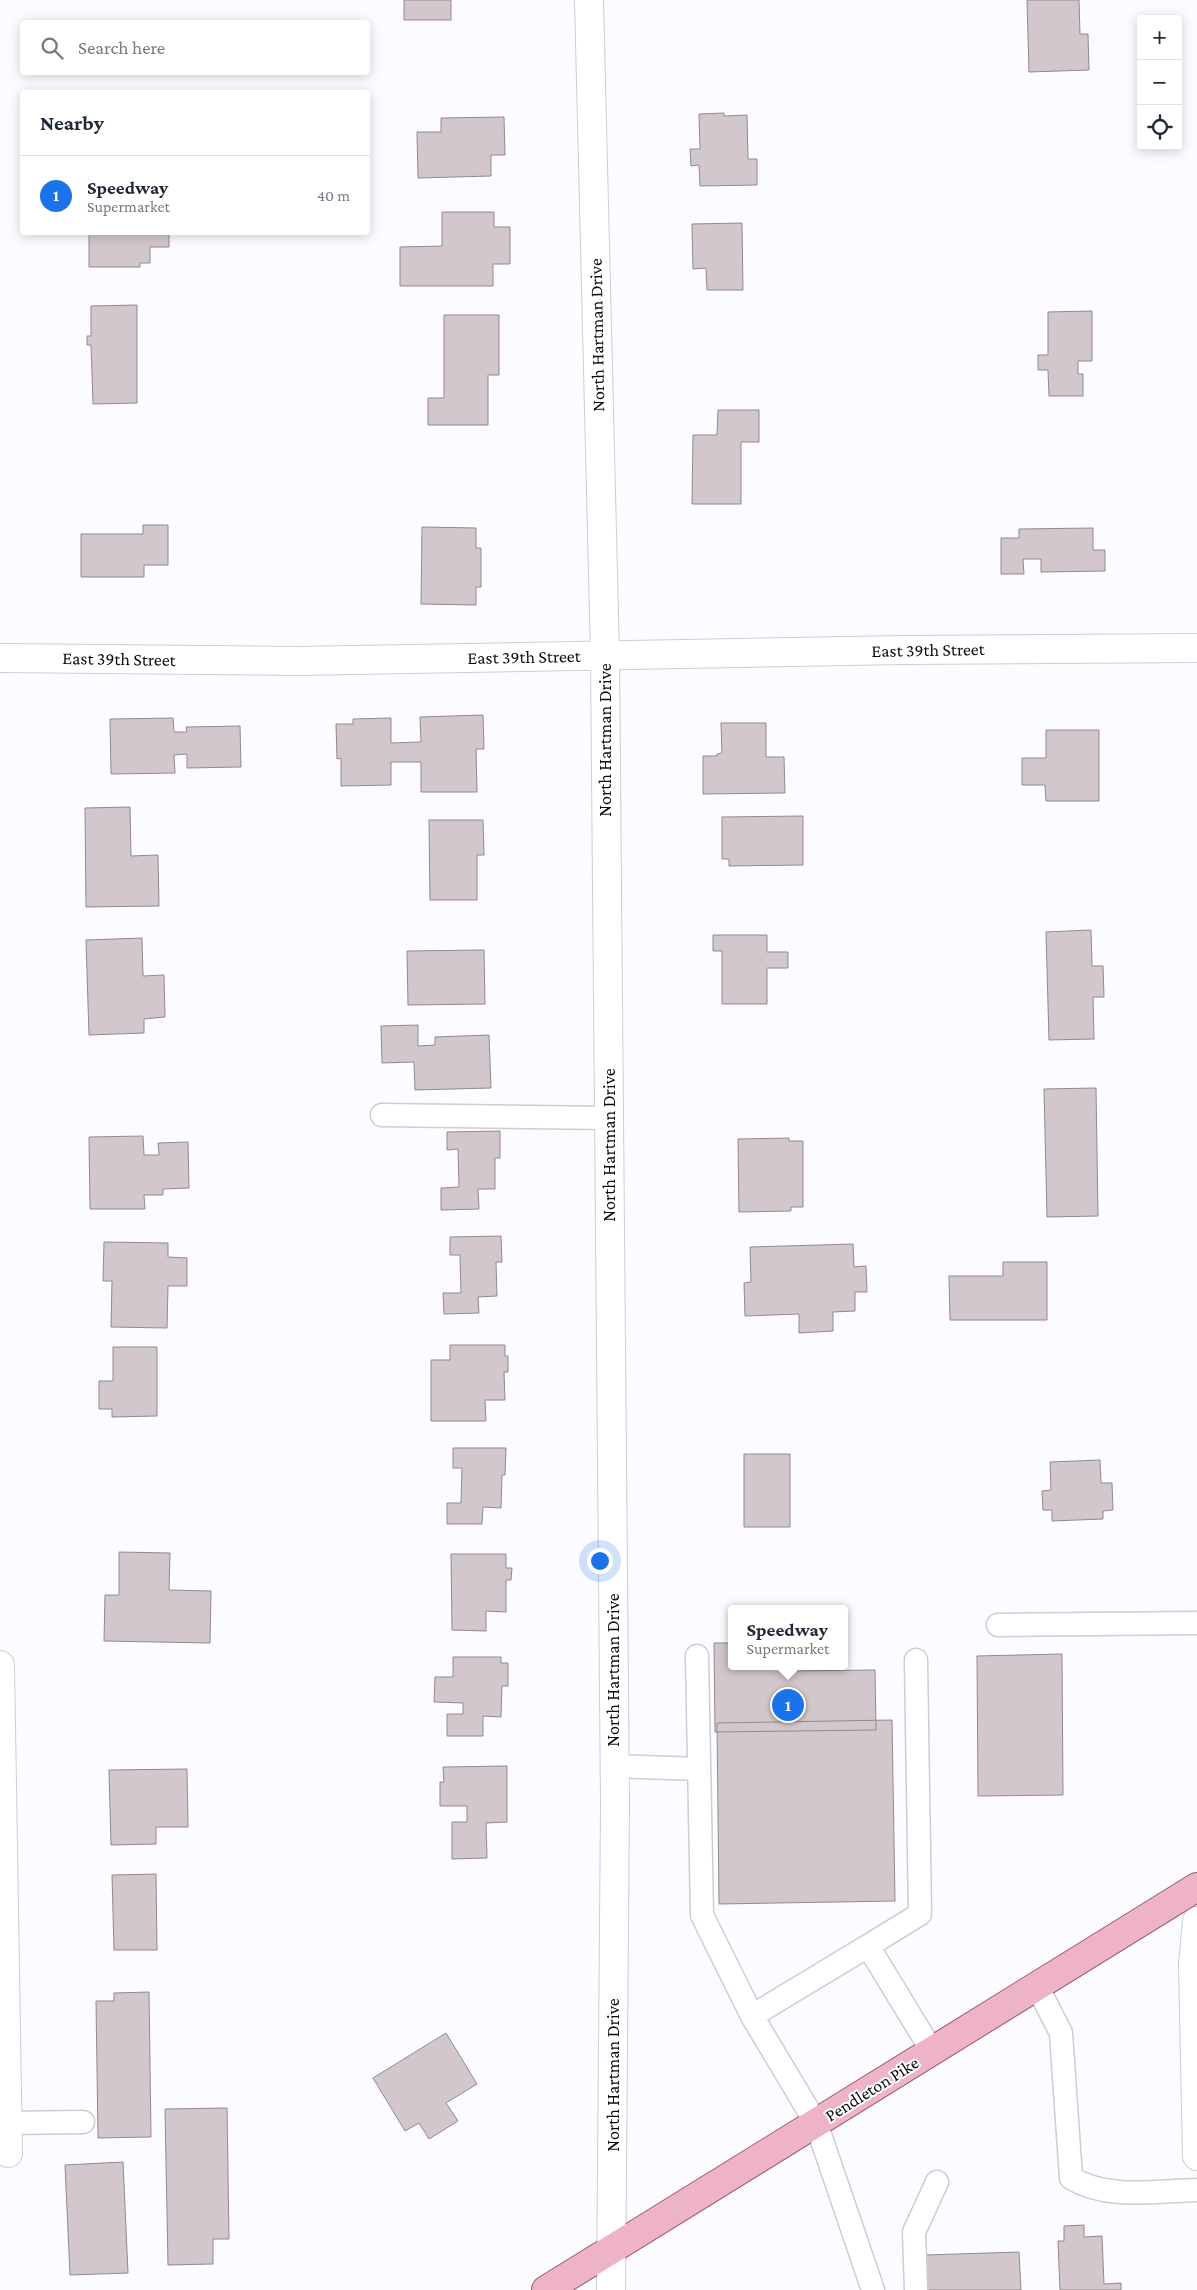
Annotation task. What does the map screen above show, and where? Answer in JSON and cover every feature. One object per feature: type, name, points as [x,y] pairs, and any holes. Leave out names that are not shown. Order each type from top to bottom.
[{"type":"main road","name":"Pendleton Pike","points":[[546,2290],[1197,1887]]},
{"type":"street","name":"North Hartman Drive","points":[[589,0],[605,656],[614,1766],[611,2290]]},
{"type":"street","name":"East 39th Street","points":[[0,658],[298,661],[1197,648]]},
{"type":"street","points":[[0,1665],[8,2153]]},
{"type":"street","points":[[1197,1921],[1193,1964],[1197,2156]]},
{"type":"lane","points":[[382,1114],[609,1118]]},
{"type":"lane","points":[[998,1625],[1197,1623]]},
{"type":"lane","points":[[697,1656],[702,1914],[752,2016],[816,2123],[871,2289]]},
{"type":"lane","points":[[752,2016],[920,1914],[916,1660]]},
{"type":"lane","points":[[614,1766],[699,1769]]},
{"type":"lane","points":[[868,1946],[932,2051]]},
{"type":"lane","points":[[1037,1986],[1061,2033],[1071,2178],[1082,2184],[1114,2193],[1197,2190]]},
{"type":"lane","points":[[7,2123],[82,2122]]},
{"type":"lane","points":[[916,2290],[914,2232],[938,2182]]},
{"type":"building","points":[[404,0],[451,0],[451,20],[404,20]]},
{"type":"building","points":[[1027,0],[1079,0],[1080,34],[1088,34],[1089,70],[1029,72]]},
{"type":"building","points":[[724,113],[724,116],[747,115],[748,159],[757,159],[757,185],[700,186],[699,165],[691,166],[690,149],[700,149],[699,114]]},
{"type":"building","points":[[504,117],[505,155],[491,155],[491,176],[418,178],[417,132],[441,132],[441,118]]},
{"type":"building","points":[[442,212],[494,212],[494,227],[510,227],[510,264],[493,264],[493,286],[400,286],[400,247],[442,246]]},
{"type":"building","points":[[742,223],[743,290],[707,290],[706,268],[693,269],[692,224]]},
{"type":"building","points":[[89,235],[169,235],[169,247],[150,247],[150,263],[140,263],[140,267],[89,267]]},
{"type":"building","points":[[137,305],[137,403],[93,404],[91,345],[87,345],[87,336],[91,336],[91,306]]},
{"type":"building","points":[[1092,311],[1092,361],[1078,361],[1078,374],[1083,374],[1083,396],[1049,396],[1048,370],[1038,370],[1038,355],[1048,355],[1048,312]]},
{"type":"building","points":[[444,315],[499,315],[499,375],[488,375],[488,425],[428,425],[428,398],[444,398]]},
{"type":"building","points":[[718,410],[759,410],[759,442],[741,442],[741,504],[692,504],[693,435],[717,435]]},
{"type":"building","points":[[143,525],[168,525],[168,565],[144,565],[144,577],[81,577],[81,534],[143,534]]},
{"type":"building","points":[[422,527],[476,528],[476,548],[481,548],[481,587],[476,587],[476,605],[421,604]]},
{"type":"building","points":[[1093,528],[1093,550],[1105,550],[1105,571],[1041,572],[1041,559],[1023,559],[1024,574],[1001,574],[1001,538],[1019,538],[1019,529]]},
{"type":"building","points":[[483,715],[484,749],[476,749],[477,792],[421,792],[421,762],[391,762],[391,785],[341,786],[341,758],[337,759],[336,724],[353,724],[353,719],[391,718],[391,743],[421,742],[420,717]]},
{"type":"building","points":[[173,718],[174,732],[187,732],[186,727],[240,726],[241,767],[187,768],[187,754],[174,755],[175,773],[111,774],[110,719]]},
{"type":"building","points":[[721,723],[766,723],[766,757],[784,757],[785,793],[703,794],[703,756],[717,756],[717,754],[722,753]]},
{"type":"building","points":[[1046,730],[1099,730],[1099,801],[1046,801],[1045,785],[1022,785],[1022,758],[1046,758]]},
{"type":"building","points":[[130,807],[131,856],[158,855],[159,906],[86,907],[85,808]]},
{"type":"building","points":[[803,816],[803,865],[729,866],[729,859],[722,859],[722,817]]},
{"type":"building","points":[[429,820],[483,820],[484,855],[477,855],[477,900],[430,900]]},
{"type":"building","points":[[1091,930],[1092,966],[1103,966],[1104,997],[1093,997],[1094,1039],[1049,1040],[1046,932]]},
{"type":"building","points":[[713,935],[767,935],[767,952],[788,952],[788,968],[767,968],[767,1004],[722,1004],[722,951],[713,951]]},
{"type":"building","points":[[142,938],[143,976],[164,975],[165,1017],[144,1019],[144,1033],[89,1035],[86,940]]},
{"type":"building","points":[[484,950],[485,1004],[408,1005],[407,951]]},
{"type":"building","points":[[418,1025],[418,1046],[435,1045],[435,1037],[489,1035],[491,1088],[415,1090],[414,1062],[382,1063],[381,1026]]},
{"type":"building","points":[[1096,1088],[1098,1216],[1047,1217],[1044,1089]]},
{"type":"building","points":[[500,1131],[500,1158],[495,1158],[495,1189],[478,1189],[479,1209],[441,1210],[441,1188],[459,1187],[458,1149],[447,1150],[447,1132]]},
{"type":"building","points":[[143,1136],[144,1155],[159,1155],[158,1143],[188,1142],[189,1188],[163,1189],[163,1195],[144,1195],[145,1209],[90,1209],[89,1137]]},
{"type":"building","points":[[789,1138],[789,1141],[803,1141],[803,1207],[791,1207],[791,1211],[739,1212],[738,1139]]},
{"type":"building","points":[[501,1236],[502,1262],[496,1262],[497,1296],[478,1297],[479,1313],[444,1314],[443,1293],[461,1293],[460,1255],[450,1255],[450,1237]]},
{"type":"building","points":[[104,1242],[168,1243],[168,1257],[187,1258],[187,1286],[168,1286],[167,1328],[111,1327],[112,1281],[103,1281]]},
{"type":"building","points":[[853,1244],[854,1267],[866,1266],[867,1292],[855,1292],[855,1311],[833,1312],[833,1331],[799,1333],[799,1314],[745,1316],[744,1283],[751,1282],[750,1247]]},
{"type":"building","points":[[1003,1262],[1047,1262],[1047,1320],[950,1320],[949,1276],[1003,1276]]},
{"type":"building","points":[[450,1345],[505,1345],[505,1356],[508,1356],[508,1372],[504,1372],[505,1400],[485,1400],[486,1421],[431,1421],[431,1360],[450,1360]]},
{"type":"building","points":[[113,1347],[157,1347],[157,1416],[112,1417],[112,1409],[99,1409],[99,1381],[113,1381]]},
{"type":"building","points":[[453,1448],[506,1448],[505,1475],[502,1475],[501,1508],[483,1507],[482,1524],[447,1524],[447,1503],[461,1503],[462,1468],[453,1468]]},
{"type":"building","points":[[744,1454],[790,1454],[790,1527],[744,1527]]},
{"type":"building","points":[[1100,1460],[1101,1483],[1112,1483],[1113,1510],[1103,1511],[1103,1519],[1052,1521],[1052,1510],[1043,1510],[1042,1491],[1051,1490],[1050,1462]]},
{"type":"building","points":[[119,1552],[170,1553],[169,1590],[211,1591],[210,1643],[104,1641],[105,1595],[119,1595]]},
{"type":"building","points":[[451,1554],[506,1554],[506,1568],[512,1568],[511,1580],[506,1580],[506,1612],[486,1611],[486,1631],[452,1630]]},
{"type":"building","points":[[714,1643],[728,1643],[728,1670],[875,1670],[876,1730],[715,1732]]},
{"type":"building","points":[[1062,1654],[1063,1795],[978,1796],[977,1656]]},
{"type":"building","points":[[453,1657],[501,1657],[501,1663],[508,1663],[508,1686],[502,1686],[501,1717],[483,1716],[483,1736],[447,1736],[447,1714],[463,1714],[463,1703],[434,1702],[435,1677],[453,1677]]},
{"type":"building","points":[[892,1720],[895,1901],[719,1904],[717,1723]]},
{"type":"building","points":[[507,1766],[507,1822],[486,1823],[487,1858],[452,1859],[452,1822],[467,1822],[467,1806],[440,1806],[440,1782],[444,1782],[443,1767]]},
{"type":"building","points":[[187,1769],[188,1827],[156,1827],[156,1844],[111,1845],[109,1770]]},
{"type":"building","points":[[156,1874],[157,1950],[114,1950],[112,1875]]},
{"type":"building","points":[[149,1992],[151,2137],[98,2138],[96,2001],[114,2001],[114,1993]]},
{"type":"building","points":[[446,2033],[477,2084],[446,2103],[458,2121],[429,2139],[419,2123],[405,2131],[373,2078]]},
{"type":"building","points":[[227,2108],[229,2239],[213,2239],[213,2264],[168,2265],[165,2109]]},
{"type":"building","points":[[123,2162],[128,2273],[70,2275],[65,2165]]},
{"type":"building","points":[[1084,2225],[1084,2237],[1102,2236],[1104,2284],[1121,2283],[1121,2290],[1060,2290],[1058,2241],[1064,2241],[1064,2226]]},
{"type":"building","points":[[1019,2252],[1021,2290],[927,2290],[926,2255]]},
{"type":"place","name":"Speedway","points":[[788,1705]]}]
